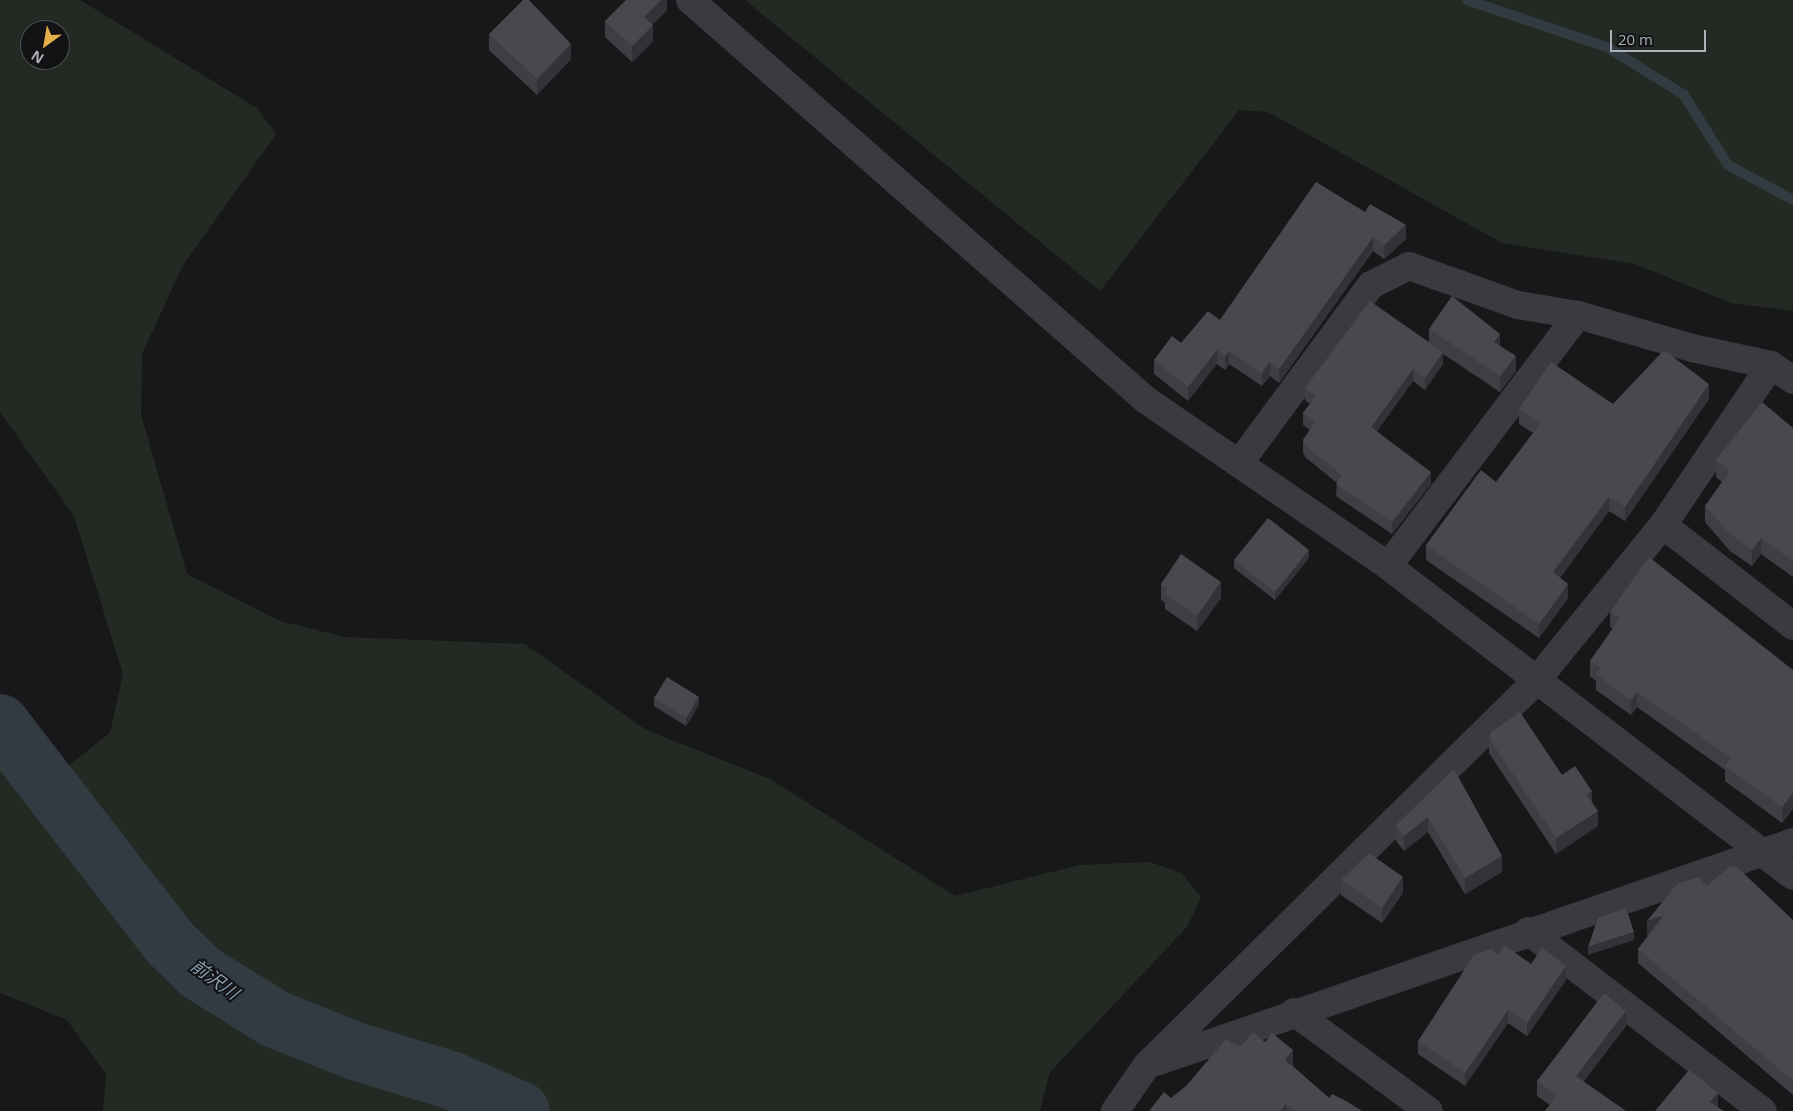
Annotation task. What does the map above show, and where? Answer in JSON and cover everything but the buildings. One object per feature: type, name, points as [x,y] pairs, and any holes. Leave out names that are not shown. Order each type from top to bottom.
[{"type":"street","points":[[690,0],[1083,348],[1146,400],[1240,462],[1388,566],[1536,681],[1762,849],[1793,876]]},
{"type":"street","points":[[1240,462],[1371,285],[1409,266],[1518,305],[1578,315],[1692,348],[1771,365],[1793,380]]},
{"type":"street","points":[[1388,566],[1578,315]]},
{"type":"street","points":[[1115,1111],[1147,1065],[1536,681],[1663,525],[1771,365]]},
{"type":"street","points":[[1663,525],[1793,626]]},
{"type":"street","points":[[1147,1065],[1762,849],[1793,842]]},
{"type":"street","points":[[1528,931],[1763,1111]]},
{"type":"street","points":[[1294,1012],[1429,1111]]},
{"type":"shaded area","points":[[0,0],[80,0],[257,108],[276,134],[182,267],[142,354],[141,415],[187,574],[280,621],[345,637],[525,644],[646,730],[770,779],[955,896],[1080,865],[1150,862],[1181,873],[1201,897],[1187,927],[1050,1072],[1040,1111],[103,1111],[106,1074],[67,1020],[0,993],[0,768],[27,777],[60,772],[110,733],[123,674],[74,516],[0,412]]},
{"type":"shaded area","points":[[745,0],[1793,0],[1793,311],[1731,303],[1635,264],[1502,243],[1268,112],[1239,110],[1100,291]]},
{"type":"waterway","points":[[1467,0],[1607,47],[1684,95],[1728,165],[1793,200]]},
{"type":"waterway","name":"前沢川","points":[[0,723],[170,943],[201,973],[275,1019],[355,1051],[453,1081],[521,1111]]}]
